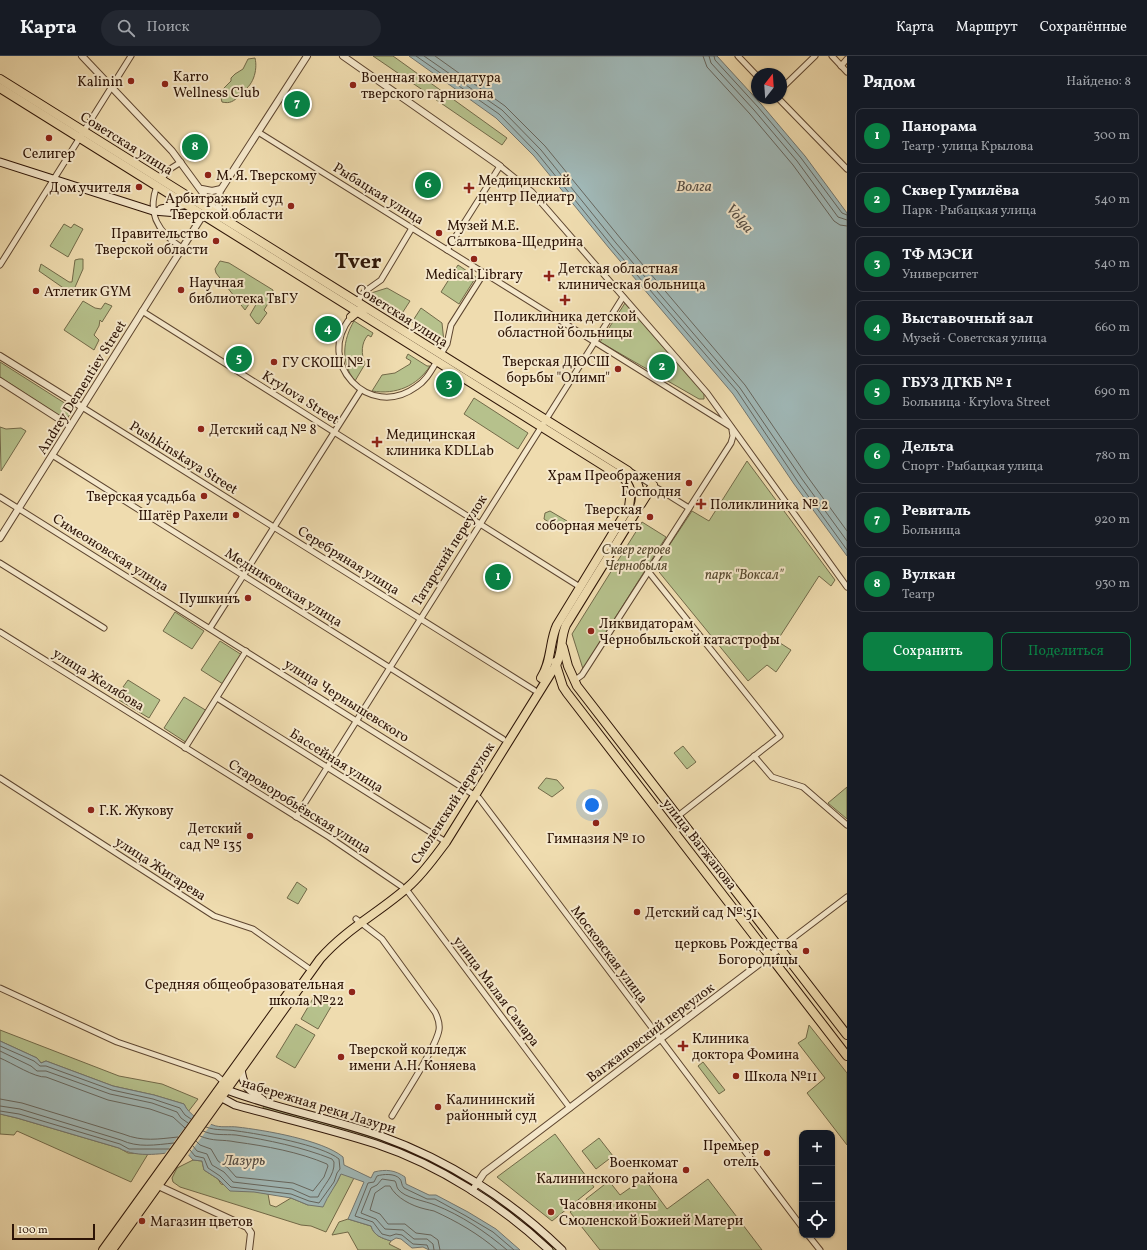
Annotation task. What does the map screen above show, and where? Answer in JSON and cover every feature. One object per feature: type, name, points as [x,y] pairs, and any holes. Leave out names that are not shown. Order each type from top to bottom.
[{"type":"main road","name":"Советская улица","points":[[0,78],[82,134],[159,182],[220,216],[372,311],[439,358],[626,474]]},
{"type":"main road","name":"Советская улица","points":[[0,88],[82,134]]},
{"type":"main road","points":[[0,162],[153,211],[203,215]]},
{"type":"main road","name":"Советская улица","points":[[159,182],[185,204],[355,314],[426,354],[439,358]]},
{"type":"main road","points":[[153,211],[185,204],[200,204]]},
{"type":"main road","points":[[355,314],[372,311]]},
{"type":"main road","name":"Смоленский переулок","points":[[473,793],[504,739],[538,686],[550,674],[556,665],[560,656],[566,625],[637,510],[641,498],[640,488],[635,478],[626,474]]},
{"type":"main road","name":"Смоленский переулок","points":[[155,1184],[328,943],[403,888],[443,840],[538,686],[548,664],[552,640],[557,625],[579,586],[630,505],[631,491],[626,474]]},
{"type":"main road","points":[[637,510],[653,485]]},
{"type":"main road","name":"улица Вагжанова","points":[[552,640],[558,675],[563,687],[847,1056]]},
{"type":"main road","name":"улица Вагжанова","points":[[562,642],[568,666],[576,683],[847,1036]]},
{"type":"main road","points":[[550,674],[558,675],[576,683]]},
{"type":"main road","points":[[538,686],[554,683],[563,687]]},
{"type":"main road","name":"Смоленский переулок","points":[[226,1086],[241,1068],[309,968]]},
{"type":"main road","points":[[241,1068],[243,1081],[246,1087],[264,1102],[257,1105],[261,1112]]},
{"type":"main road","name":"набережная реки Лазури","points":[[226,1086],[264,1102],[381,1136],[420,1152],[477,1183],[526,1218],[562,1250]]},
{"type":"main road","name":"набережная реки Лазури","points":[[220,1095],[235,1105],[376,1144],[415,1161],[472,1191],[515,1221],[549,1250]]},
{"type":"main road","points":[[103,1250],[155,1184]]},
{"type":"main road","points":[[112,1250],[155,1184]]},
{"type":"street","points":[[82,56],[181,162],[202,189],[220,216]]},
{"type":"street","points":[[0,265],[131,56]]},
{"type":"street","points":[[220,216],[218,201],[221,189],[307,56]]},
{"type":"street","points":[[343,56],[500,166],[532,192],[707,393],[847,587]]},
{"type":"street","points":[[738,56],[751,70]]},
{"type":"street","points":[[787,83],[815,56]]},
{"type":"street","points":[[832,56],[847,72]]},
{"type":"street","points":[[841,66],[847,59]]},
{"type":"street","points":[[784,104],[847,169]]},
{"type":"street","name":"Рыбацкая улица","points":[[258,132],[732,427]]},
{"type":"street","points":[[181,162],[170,169],[159,182],[154,197],[153,211],[156,222],[163,234],[182,248]]},
{"type":"street","points":[[447,250],[500,166]]},
{"type":"street","points":[[202,189],[212,191],[221,189]]},
{"type":"street","name":"Andrey Dementiev Street","points":[[0,538],[203,215]]},
{"type":"street","points":[[357,302],[364,292],[381,280],[412,228]]},
{"type":"street","points":[[355,314],[343,333],[340,355],[342,368],[347,377],[361,390],[384,396],[403,394],[424,381],[447,344],[451,325],[484,273]]},
{"type":"street","name":"Татарский переулок","points":[[296,817],[623,297]]},
{"type":"street","name":"Krylova Street","points":[[142,311],[579,586]]},
{"type":"street","points":[[0,356],[82,407]]},
{"type":"street","points":[[0,380],[70,426]]},
{"type":"street","points":[[210,628],[361,390]]},
{"type":"street","name":"Pushkinskaya Street","points":[[82,407],[274,527]]},
{"type":"street","points":[[576,683],[732,442],[732,427]]},
{"type":"street","name":"Медниковская улица","points":[[52,455],[504,739]]},
{"type":"street","name":"Советская улица","points":[[626,474],[653,485],[689,508]]},
{"type":"street","name":"Симеоновская улица","points":[[0,496],[210,628]]},
{"type":"street","name":"Серебряная улица","points":[[274,527],[485,660],[538,686]]},
{"type":"street","points":[[0,563],[104,628]]},
{"type":"street","points":[[648,571],[780,736],[678,816]]},
{"type":"street","name":"улица Чернышевского","points":[[210,628],[473,793]]},
{"type":"street","name":"улица Желябова","points":[[0,632],[186,748]]},
{"type":"street","points":[[186,748],[246,651]]},
{"type":"street","name":"Бассейная улица","points":[[217,698],[443,840]]},
{"type":"street","name":"Староворобьёвская улица","points":[[186,748],[296,817],[403,888]]},
{"type":"street","points":[[754,756],[772,777],[805,788],[847,825]]},
{"type":"street","name":"улица Жигарева","points":[[1,780],[214,916],[253,929],[309,968]]},
{"type":"street","name":"Московская улица","points":[[473,793],[479,798],[799,1223]]},
{"type":"street","name":"улица Малая Самара","points":[[403,888],[570,1108]]},
{"type":"street","name":"Вагжановский переулок","points":[[472,1191],[484,1173],[847,897]]},
{"type":"street","points":[[358,920],[382,940],[431,1006],[439,1022],[438,1034],[432,1047],[392,1116]]},
{"type":"street","points":[[0,988],[110,1039],[217,1076],[226,1086]]},
{"type":"street","points":[[155,1184],[247,1227],[251,1234],[249,1250]]},
{"type":"street","points":[[810,1238],[820,1250]]},
{"type":"green space","points":[[373,56],[393,56],[507,138],[502,145],[432,97],[434,94],[428,91],[427,93]]},
{"type":"green space","points":[[255,58],[256,68],[254,78],[248,87],[240,92],[239,96],[234,101],[227,103],[222,102],[221,98],[224,88],[231,81],[231,78],[243,69],[248,59]]},
{"type":"green space","points":[[64,224],[71,228],[74,224],[83,229],[68,257],[50,246]]},
{"type":"green space","points":[[83,259],[83,269],[72,294],[39,271],[41,264],[69,282],[72,282],[75,260]]},
{"type":"green space","points":[[220,261],[229,263],[273,290],[272,297],[264,310],[267,313],[259,324],[256,323],[250,315],[258,301],[253,298],[245,310],[216,273],[215,269]]},
{"type":"green space","points":[[458,265],[476,277],[459,304],[441,292]]},
{"type":"green space","points":[[387,288],[410,301],[401,315],[368,294]]},
{"type":"green space","points":[[83,301],[95,308],[101,309],[105,303],[112,306],[102,322],[100,320],[99,326],[94,335],[99,340],[94,350],[64,330]]},
{"type":"green space","points":[[625,303],[704,393],[704,399],[699,399],[600,342]]},
{"type":"green space","points":[[421,308],[442,323],[444,342],[412,322]]},
{"type":"green space","points":[[354,321],[373,333],[371,337],[368,335],[364,342],[362,353],[365,364],[355,381],[350,374],[345,359],[347,336]]},
{"type":"green space","points":[[408,354],[427,366],[430,366],[425,373],[405,388],[389,392],[372,391],[382,375],[395,373],[410,364],[411,361],[406,358]]},
{"type":"green space","points":[[0,362],[74,409],[66,420],[0,377]]},
{"type":"green space","points":[[474,398],[528,433],[518,449],[464,414]]},
{"type":"green space","points":[[0,427],[6,429],[21,428],[26,431],[1,471]]},
{"type":"green space","name":"парк \"Воксал\"","points":[[747,461],[835,580],[831,586],[819,576],[777,641],[791,650],[776,672],[767,665],[748,681],[655,567],[692,511],[709,521]]},
{"type":"green space","points":[[550,511],[567,521],[566,528],[561,530],[544,519],[545,513]]},
{"type":"green space","name":"Сквер героев Чернобыля","points":[[642,522],[666,537],[583,669],[572,634]]},
{"type":"green space","points":[[175,612],[204,631],[192,649],[163,631]]},
{"type":"green space","points":[[220,641],[242,655],[223,684],[201,670]]},
{"type":"green space","points":[[128,680],[160,700],[149,718],[119,700],[126,689],[123,687]]},
{"type":"green space","points":[[184,697],[207,711],[187,743],[164,728]]},
{"type":"green space","points":[[683,746],[696,762],[687,769],[674,753]]},
{"type":"green space","points":[[546,778],[557,780],[564,788],[552,797],[538,788]]},
{"type":"green space","points":[[847,787],[847,819],[828,803]]},
{"type":"green space","points":[[297,882],[307,889],[298,904],[287,898]]},
{"type":"green space","points":[[315,995],[332,1005],[318,1029],[301,1019]]},
{"type":"green space","points":[[296,1024],[315,1035],[295,1068],[276,1057]]},
{"type":"green space","points":[[809,1025],[847,1073],[847,1145],[807,1093],[825,1078],[798,1043],[806,1038]]},
{"type":"green space","points":[[0,1030],[119,1076],[162,1084],[198,1099],[188,1112],[184,1104],[154,1095],[113,1086],[46,1061],[41,1063],[37,1058],[0,1041]]},
{"type":"green space","points":[[703,1062],[725,1090],[719,1094],[698,1066]]},
{"type":"green space","points":[[264,1105],[378,1139],[419,1156],[465,1180],[463,1182],[377,1141],[263,1108]]},
{"type":"green space","points":[[0,1114],[119,1148],[128,1153],[148,1154],[131,1182],[17,1131],[14,1135],[0,1134]]},
{"type":"green space","points":[[555,1134],[594,1187],[552,1221],[497,1177]]},
{"type":"green space","points":[[599,1138],[613,1156],[596,1169],[582,1151]]},
{"type":"green space","points":[[193,1160],[202,1161],[204,1170],[218,1179],[221,1184],[268,1194],[270,1205],[276,1207],[291,1198],[308,1205],[328,1193],[336,1184],[341,1173],[354,1178],[326,1232],[311,1226],[301,1225],[180,1187],[173,1182],[172,1178],[177,1168]]},
{"type":"green space","points":[[644,1178],[667,1209],[708,1179],[762,1250],[600,1250],[570,1212],[582,1202],[585,1204],[587,1202],[586,1199],[609,1181],[620,1195]]},
{"type":"green space","points":[[483,1191],[528,1224],[556,1250],[552,1250],[482,1194]]},
{"type":"green space","points":[[348,1219],[371,1226],[376,1234],[391,1241],[389,1244],[401,1250],[358,1250],[348,1232],[332,1235],[339,1222]]},
{"type":"water","name":"Волга","points":[[409,56],[717,56],[751,93],[751,104],[761,104],[805,156],[847,213],[847,556],[794,484],[733,394],[609,248],[534,156],[496,118]]},
{"type":"water","name":"Лазурь","points":[[0,1041],[37,1058],[41,1063],[46,1061],[113,1086],[154,1095],[184,1104],[192,1115],[209,1124],[277,1133],[322,1146],[343,1157],[344,1165],[371,1178],[374,1172],[378,1171],[386,1170],[398,1173],[405,1177],[406,1184],[429,1195],[436,1195],[468,1212],[496,1229],[520,1250],[429,1250],[423,1247],[412,1248],[401,1239],[396,1238],[391,1241],[382,1238],[374,1232],[371,1226],[348,1219],[364,1182],[341,1174],[323,1207],[308,1205],[291,1198],[254,1192],[230,1191],[218,1179],[204,1170],[202,1161],[193,1160],[185,1151],[160,1154],[134,1153],[0,1114]]},
{"type":"pier","points":[[195,1114],[212,1123],[187,1157],[185,1154],[164,1155]]},
{"type":"place","name":"Kalinin","points":[[131,81]]},
{"type":"place","name":"Karro Wellness Club","points":[[165,84]]},
{"type":"place","name":"Военная комендатура тверского гарнизона","points":[[353,85]]},
{"type":"place","name":"Ревиталь","points":[[297,104]]},
{"type":"place","name":"Селигер","points":[[49,138]]},
{"type":"place","name":"Вулкан","points":[[195,147]]},
{"type":"place","name":"М. Я. Тверскому","points":[[208,175]]},
{"type":"place","name":"Дельта","points":[[428,185]]},
{"type":"place","name":"Дом учителя","points":[[139,187]]},
{"type":"place","name":"Медицинский центр Педиатр","points":[[469,188]]},
{"type":"place","name":"Арбитражный суд Тверской области","points":[[291,206]]},
{"type":"place","name":"Музей М.Е. Салтыкова-Щедрина","points":[[439,233]]},
{"type":"place","name":"Правительство Тверской области","points":[[216,241]]},
{"type":"place","name":"Medical Library","points":[[474,259]]},
{"type":"place","name":"Детская областная клиническая больница","points":[[549,276]]},
{"type":"place","name":"Научная библиотека ТвГУ","points":[[181,290]]},
{"type":"place","name":"Атлетик GYM","points":[[36,291]]},
{"type":"place","name":"Поликлиника детской областной больницы","points":[[565,300]]},
{"type":"place","name":"Выставочный зал","points":[[328,329]]},
{"type":"place","name":"ГБУЗ ДГКБ № 1","points":[[239,359]]},
{"type":"place","name":"ГУ СКОШ № 1","points":[[274,362]]},
{"type":"place","name":"Сквер Гумилёва","points":[[662,367]]},
{"type":"place","name":"Тверская ДЮСШ борьбы \"Олимп\"","points":[[618,369]]},
{"type":"place","name":"ТФ МЭСИ","points":[[449,384]]},
{"type":"place","name":"Детский сад № 8","points":[[201,429]]},
{"type":"place","name":"Медицинская клиника KDLLab","points":[[377,442]]},
{"type":"place","name":"Храм Преображения Господня","points":[[689,483]]},
{"type":"place","name":"Тверская усадьба","points":[[204,496]]},
{"type":"place","name":"Поликлиника № 2","points":[[701,504]]},
{"type":"place","name":"Шатёр Рахели","points":[[236,515]]},
{"type":"place","name":"Тверская соборная мечеть","points":[[650,517]]},
{"type":"place","name":"Панорама","points":[[498,577]]},
{"type":"place","name":"Пушкинъ","points":[[248,598]]},
{"type":"place","name":"Ликвидаторам Чернобыльской катастрофы","points":[[591,631]]},
{"type":"place","name":"Г.К. Жукову","points":[[91,810]]},
{"type":"place","name":"Гимназия № 10","points":[[596,823]]},
{"type":"place","name":"Детский сад № 135","points":[[250,836]]},
{"type":"place","name":"Детский сад № 51","points":[[637,912]]},
{"type":"place","name":"церковь Рождества Богородицы","points":[[806,951]]},
{"type":"place","name":"Средняя общеобразовательная школа №22","points":[[352,992]]},
{"type":"place","name":"Клиника доктора Фомина","points":[[683,1046]]},
{"type":"place","name":"Тверской колледж имени А.Н. Коняева","points":[[341,1057]]},
{"type":"place","name":"Школа №11","points":[[736,1076]]},
{"type":"place","name":"Калининский районный суд","points":[[438,1107]]},
{"type":"place","name":"Премьер отель","points":[[767,1153]]},
{"type":"place","name":"Военкомат Калининского района","points":[[686,1170]]},
{"type":"place","name":"Часовня иконы Смоленской Божией Матери","points":[[551,1212]]},
{"type":"place","name":"Магазин цветов","points":[[142,1221]]},
{"type":"district","name":"Tver","points":[[358,260]]},
{"type":"water label","name":"Volga","points":[[740,218]]}]
